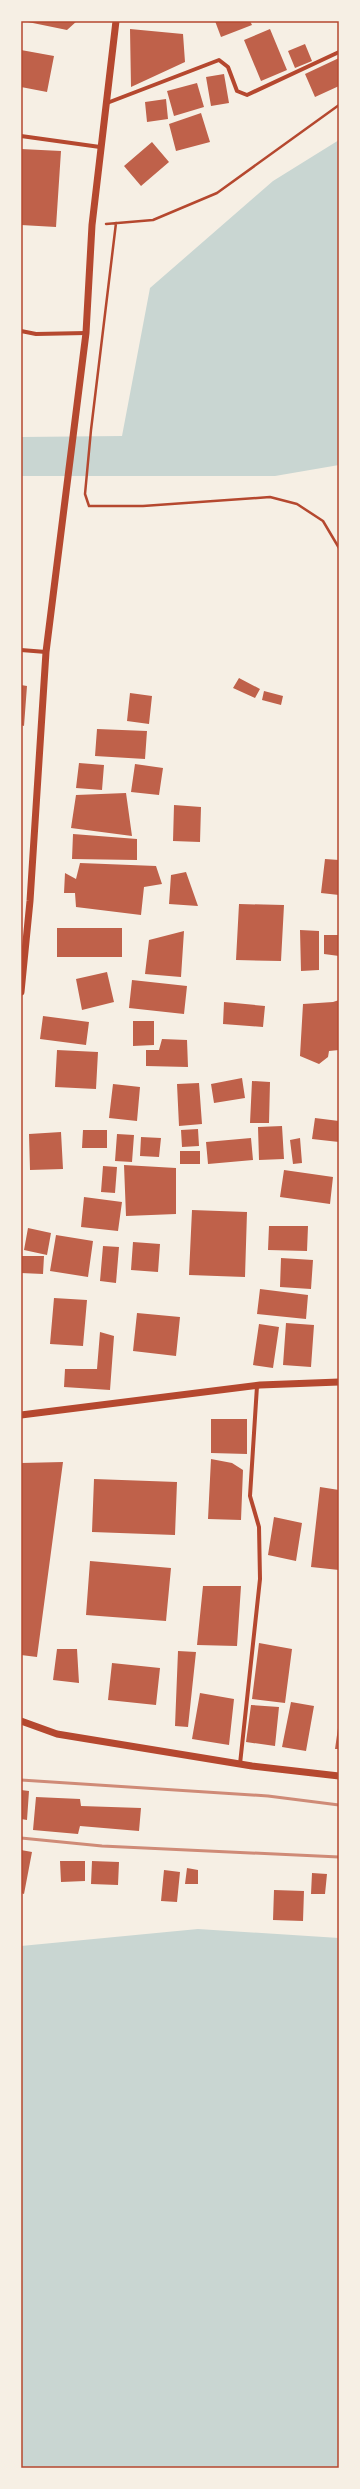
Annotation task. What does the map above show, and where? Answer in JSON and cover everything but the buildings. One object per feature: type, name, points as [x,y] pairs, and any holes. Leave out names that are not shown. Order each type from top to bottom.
[{"type":"street","points":[[21,992],[30,901],[46,652],[86,333],[92,225],[104,104],[116,21]]},
{"type":"street","points":[[104,104],[219,60],[228,66],[237,91],[246,94],[339,52]]},
{"type":"street","points":[[21,136],[100,147]]},
{"type":"street","points":[[21,331],[36,334],[86,333]]},
{"type":"street","points":[[21,650],[46,652]]},
{"type":"street","points":[[21,1415],[260,1385],[339,1382]]},
{"type":"street","points":[[240,1764],[260,1579],[259,1527],[250,1496],[256,1386],[260,1385]]},
{"type":"street","points":[[21,1721],[57,1734],[240,1764],[339,1776]]},
{"type":"path","points":[[92,225],[153,220],[217,193],[339,105]]},
{"type":"path","points":[[116,223],[91,430],[85,494],[89,506],[143,506],[270,497],[296,504],[323,521],[339,548]]},
{"type":"shaded area","points":[[339,140],[339,465],[275,476],[21,476],[21,437],[122,436],[150,288],[273,181]]},
{"type":"shaded area","points":[[198,1929],[339,1938],[339,2468],[21,2468],[21,1946]]},
{"type":"railway","points":[[21,1780],[268,1796],[339,1805]]},
{"type":"railway","points":[[21,1838],[102,1846],[339,1857]]}]
